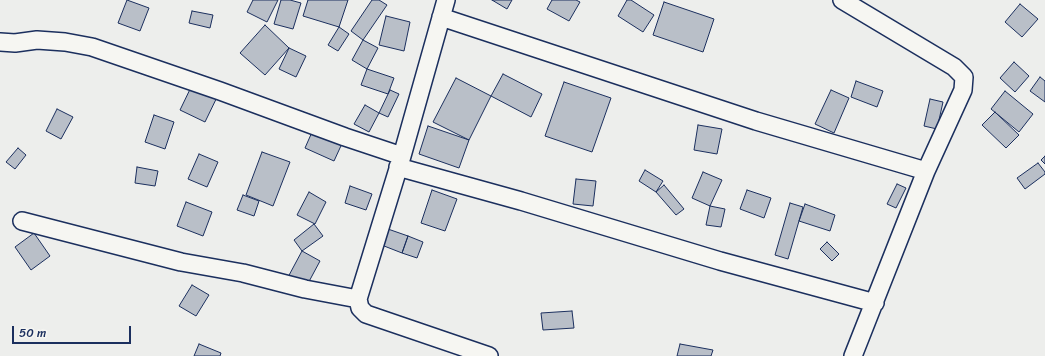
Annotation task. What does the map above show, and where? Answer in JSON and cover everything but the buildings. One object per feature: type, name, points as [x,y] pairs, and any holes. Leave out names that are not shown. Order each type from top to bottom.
[{"type":"street","points":[[446,0],[400,162],[358,299],[360,308],[366,314],[489,356]]},
{"type":"street","points":[[842,0],[954,67],[964,77],[963,90],[926,171],[853,356]]},
{"type":"street","points":[[441,17],[756,121],[926,171]]},
{"type":"street","points":[[0,42],[15,43],[37,40],[65,42],[92,47],[220,91],[345,137],[400,162],[521,201],[720,261],[875,303]]},
{"type":"street","points":[[22,221],[181,262],[358,299]]}]
